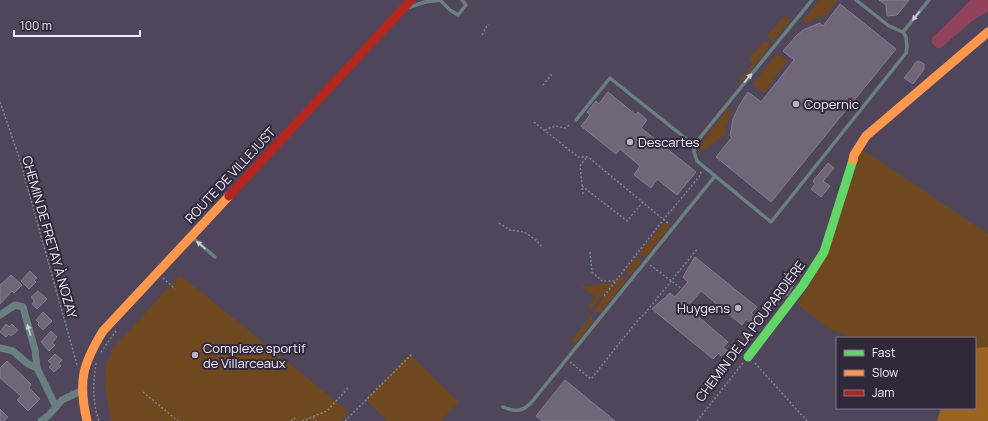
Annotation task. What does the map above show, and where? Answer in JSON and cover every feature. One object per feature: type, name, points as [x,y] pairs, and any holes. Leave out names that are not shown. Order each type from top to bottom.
[{"type":"street","name":"ROUTE DE VILLEJUST","points":[[87,421],[81,391],[85,364],[92,347],[102,331],[411,0]]},
{"type":"street","name":"CHEMIN DE LA POUPARDIÈRE","points":[[748,357],[803,285],[824,252],[854,155],[866,136],[988,32]]},
{"type":"street","points":[[0,315],[15,305],[22,307],[35,350],[37,368],[56,407]]},
{"type":"street","points":[[0,348],[13,351],[28,364],[37,368]]},
{"type":"street","points":[[41,421],[49,418],[62,400],[81,391]]},
{"type":"lane","points":[[404,9],[425,2],[440,0],[450,10],[458,15],[466,5],[462,0]]},
{"type":"lane","points":[[812,0],[694,145],[694,152],[697,161],[771,222],[906,53],[906,38],[903,32],[889,26],[856,0]]},
{"type":"lane","points":[[903,32],[929,0]]},
{"type":"lane","points":[[576,120],[610,78],[694,145]]},
{"type":"lane","points":[[503,407],[517,411],[525,409],[531,403],[715,176]]},
{"type":"lane","points":[[191,236],[215,257]]},
{"type":"path","points":[[482,35],[488,24]]},
{"type":"path","points":[[543,85],[552,74]]},
{"type":"path","name":"CHEMIN DE FRETAY À NOZAY","points":[[0,102],[19,157],[75,363],[83,376]]},
{"type":"path","points":[[534,122],[578,157],[588,157],[673,228]]},
{"type":"path","points":[[545,130],[555,126],[565,128],[571,124]]},
{"type":"path","points":[[583,194],[580,166],[588,157]]},
{"type":"path","points":[[604,296],[699,177],[703,166]]},
{"type":"path","points":[[582,186],[627,221],[643,202]]},
{"type":"path","points":[[499,223],[510,230],[524,232],[536,240],[543,248]]},
{"type":"path","points":[[569,357],[569,362],[591,379],[698,248]]},
{"type":"path","points":[[590,252],[592,272],[602,281],[616,281]]},
{"type":"path","points":[[646,261],[671,282],[682,289]]},
{"type":"path","points":[[163,278],[175,289]]},
{"type":"path","points":[[100,354],[117,329]]},
{"type":"path","points":[[346,421],[412,353]]},
{"type":"path","points":[[748,357],[807,421]]},
{"type":"path","name":"CHEMIN DE LA POUPARDIÈRE","points":[[696,421],[748,357]]},
{"type":"path","points":[[97,360],[93,380],[93,398],[99,421]]},
{"type":"path","points":[[302,421],[327,411],[348,388]]},
{"type":"path","points":[[143,392],[178,421]]},
{"type":"path","points":[[313,417],[316,421]]},
{"type":"path","points":[[291,421],[294,418],[297,421]]},
{"type":"shaded area","points":[[819,0],[838,0],[826,15],[800,25]]},
{"type":"shaded area","points":[[970,0],[988,0],[988,11],[972,21],[941,48],[937,48],[932,43],[932,38]]},
{"type":"shaded area","points":[[785,15],[790,21],[773,42],[768,38],[768,35]]},
{"type":"shaded area","points":[[764,41],[771,45],[740,83],[738,82],[753,63],[749,59]]},
{"type":"shaded area","points":[[777,53],[788,61],[763,93],[753,84]]},
{"type":"shaded area","points":[[729,108],[732,110],[726,124],[725,135],[701,152],[699,146]]},
{"type":"shaded area","points":[[860,148],[988,234],[988,347],[976,348],[976,337],[850,337],[828,328],[797,304],[815,276]]},
{"type":"shaded area","points":[[665,222],[670,226],[645,258],[639,253]]},
{"type":"shaded area","points":[[637,257],[642,261],[630,276],[625,272]]},
{"type":"shaded area","name":"Complexe sportif de Villarceaux","points":[[180,275],[349,412],[341,421],[111,421],[105,385],[106,364],[115,346]]},
{"type":"shaded area","points":[[621,276],[627,279],[600,313],[593,311]]},
{"type":"shaded area","points":[[613,283],[590,310],[588,307],[596,297],[581,286]]},
{"type":"shaded area","points":[[587,313],[592,317],[593,322],[575,344],[571,341],[590,318]]},
{"type":"shaded area","points":[[988,347],[988,421],[937,421],[941,409],[976,409],[976,348]]},
{"type":"shaded area","points":[[409,354],[459,402],[441,421],[388,421],[366,400]]},
{"type":"building","points":[[879,0],[909,0],[897,15],[887,16],[886,5]]},
{"type":"building","name":"Copernic","points":[[840,4],[896,49],[771,202],[716,157],[732,137],[730,136],[733,119],[748,92],[761,102],[794,60],[783,51],[803,30],[820,23],[823,26]]},
{"type":"building","points":[[919,61],[924,64],[924,69],[913,84],[904,78],[915,63]]},
{"type":"building","name":"Descartes","points":[[608,92],[636,115],[638,112],[647,120],[641,128],[696,172],[677,195],[657,179],[651,188],[634,175],[640,166],[620,149],[616,154],[581,126],[590,115],[587,112],[596,101],[599,104]]},
{"type":"building","points":[[828,163],[834,168],[823,181],[830,186],[821,197],[811,189],[815,184],[813,181]]},
{"type":"building","name":"Huygens","points":[[695,257],[757,307],[751,313],[755,316],[750,322],[746,319],[742,325],[701,291],[687,307],[728,342],[723,348],[728,351],[721,356],[719,353],[713,359],[652,309],[670,293],[675,297],[688,282],[683,277]]},
{"type":"building","points":[[793,269],[800,274],[787,296],[781,292],[793,277],[789,275]]},
{"type":"building","points":[[30,271],[37,278],[34,280],[36,282],[29,289],[21,281]]},
{"type":"building","points":[[11,275],[22,285],[14,293],[12,291],[0,304],[0,285]]},
{"type":"building","points":[[38,291],[47,299],[37,309],[32,304],[34,301],[31,297]]},
{"type":"building","points":[[43,312],[52,321],[43,330],[38,325],[39,323],[36,320]]},
{"type":"building","points":[[6,324],[9,327],[12,324],[18,330],[11,336],[9,334],[6,337],[0,332]]},
{"type":"building","points":[[51,331],[57,337],[52,343],[55,345],[49,351],[41,342]]},
{"type":"building","points":[[55,354],[62,360],[59,363],[61,366],[54,372],[49,367],[52,364],[48,361]]},
{"type":"building","points":[[7,361],[31,384],[29,388],[40,399],[28,411],[17,400],[21,396],[0,378],[0,368]]},
{"type":"building","points":[[565,380],[615,421],[542,421],[536,416]]},
{"type":"building","points":[[0,409],[8,417],[4,421],[0,421]]},
{"type":"traffic: fast","points":[[748,357],[803,285],[824,252],[853,160]]},
{"type":"traffic: slow","points":[[853,160],[854,155],[866,136],[988,32]]},
{"type":"traffic: slow","points":[[87,421],[83,395],[84,374],[90,354],[103,331],[229,196]]},
{"type":"traffic: jam","points":[[229,196],[411,0]]},
{"type":"place","name":"Copernic","points":[[796,104]]},
{"type":"place","name":"Descartes","points":[[630,142]]},
{"type":"place","name":"Huygens","points":[[738,308]]},
{"type":"place","name":"Complexe sportif de Villarceaux","points":[[195,355]]}]
